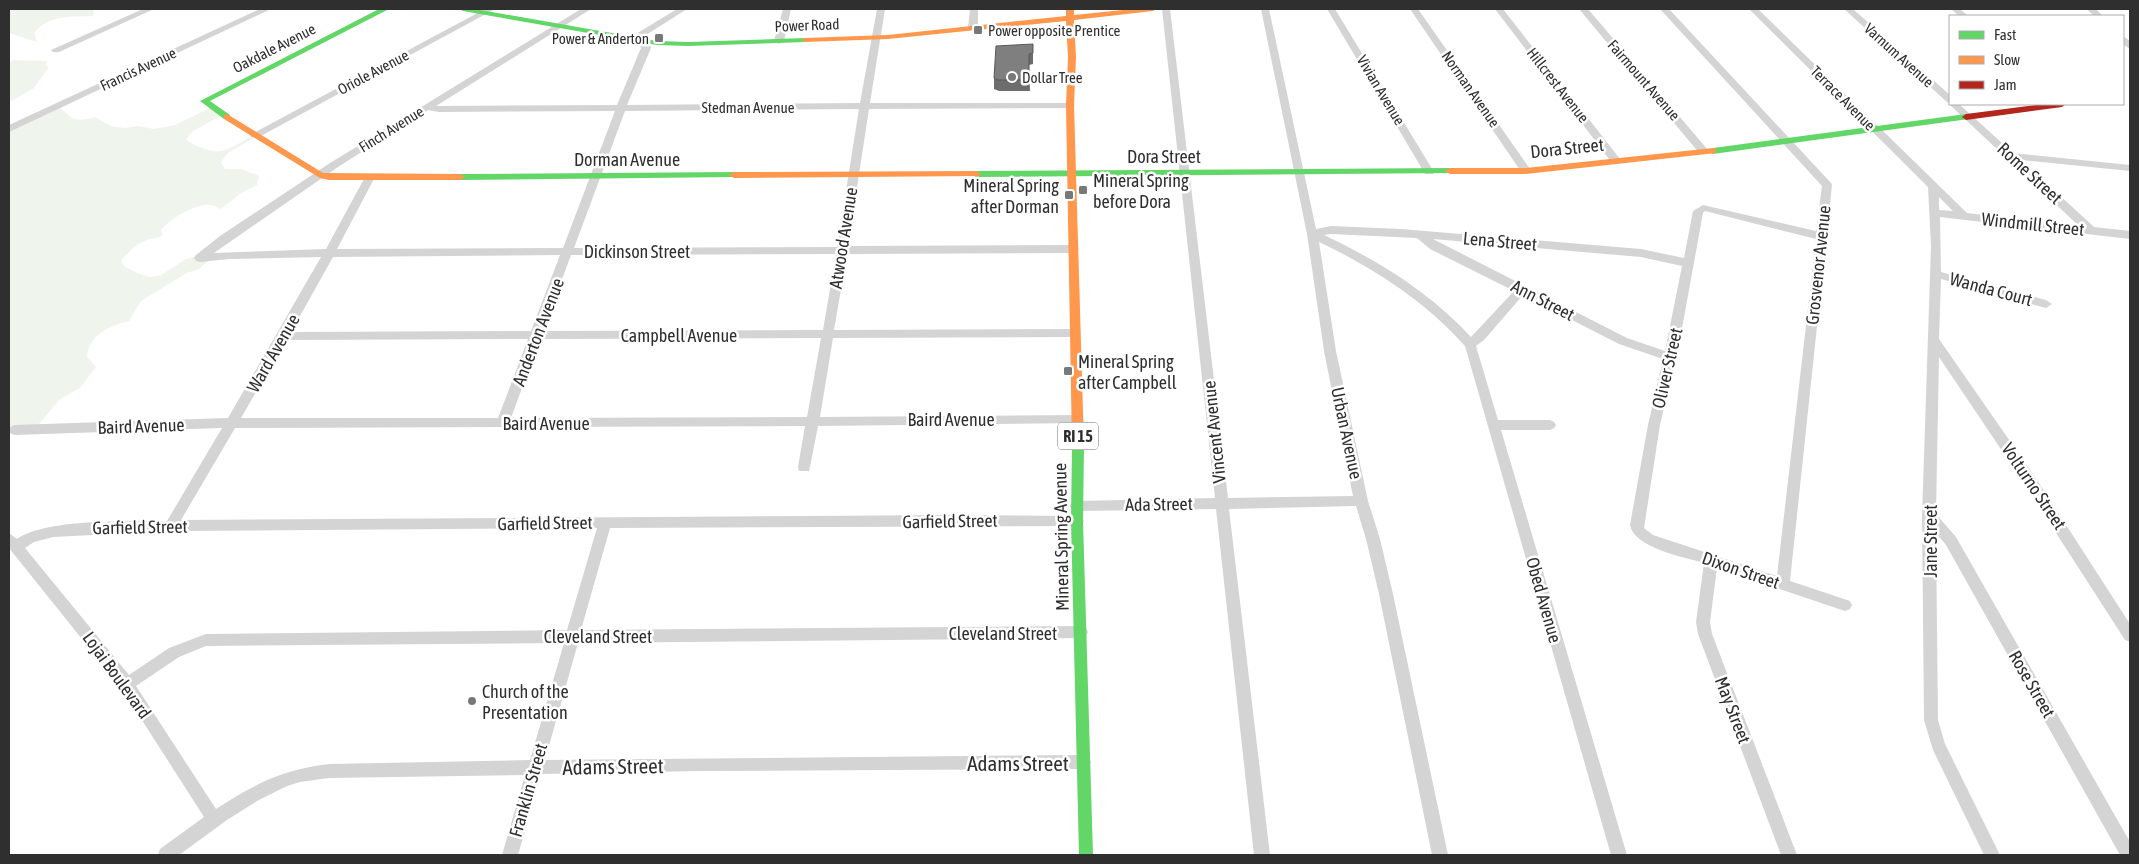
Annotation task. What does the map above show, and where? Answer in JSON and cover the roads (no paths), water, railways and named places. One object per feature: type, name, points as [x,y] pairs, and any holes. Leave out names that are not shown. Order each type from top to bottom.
[{"type":"street","points":[[56,50],[150,9]]},
{"type":"street","name":"Francis Avenue","points":[[9,129],[267,9]]},
{"type":"street","name":"Oakdale Avenue","points":[[204,101],[385,9]]},
{"type":"street","name":"Power Road","points":[[463,9],[487,11],[644,41],[688,44],[878,37],[973,28],[1070,13],[1152,9]]},
{"type":"street","name":"Finch Avenue","points":[[200,258],[224,239],[320,175],[558,25],[588,9]]},
{"type":"street","name":"Anderton Avenue","points":[[503,422],[621,108],[646,48],[641,34],[683,9]]},
{"type":"street","points":[[779,41],[787,9]]},
{"type":"street","name":"Atwood Avenue","points":[[804,467],[829,334],[881,9]]},
{"type":"street","points":[[973,28],[974,9]]},
{"type":"street","name":"Vincent Avenue","points":[[1166,9],[1262,855]]},
{"type":"street","name":"Urban Avenue","points":[[1265,9],[1312,234],[1330,351],[1361,501],[1373,539],[1386,594],[1440,855]]},
{"type":"street","name":"Vivian Avenue","points":[[1331,9],[1429,172]]},
{"type":"street","name":"Norman Avenue","points":[[1414,9],[1526,171]]},
{"type":"street","name":"Hillcrest Avenue","points":[[1499,9],[1616,161]]},
{"type":"street","name":"Fairmount Avenue","points":[[1583,9],[1704,152]]},
{"type":"street","name":"Grosvenor Avenue","points":[[1664,9],[1827,185],[1783,584]]},
{"type":"street","name":"Terrace Avenue","points":[[1753,9],[1874,130],[1964,216]]},
{"type":"street","name":"Varnum Avenue","points":[[1848,9],[1949,99]]},
{"type":"street","name":"Oriole Avenue","points":[[255,135],[487,11]]},
{"type":"street","name":"Mineral Spring Avenue","points":[[1070,13],[1072,57],[1070,105],[1078,420],[1077,521],[1086,855]]},
{"type":"street","name":"Dorman Avenue","points":[[204,101],[205,104],[320,175],[329,177],[1072,174]]},
{"type":"street","name":"Stedman Avenue","points":[[426,107],[621,108],[1070,105]]},
{"type":"street","points":[[1955,105],[1968,117]]},
{"type":"street","name":"Dora Street","points":[[1072,174],[1526,171],[1704,152],[2055,105]]},
{"type":"street","name":"Rome Street","points":[[1968,117],[2090,230]]},
{"type":"street","points":[[2011,156],[2130,168]]},
{"type":"street","name":"Ward Avenue","points":[[170,526],[330,253],[370,177]]},
{"type":"street","points":[[1933,187],[1936,213]]},
{"type":"street","name":"Oliver Street","points":[[1638,532],[1638,514],[1654,426],[1670,356],[1698,211],[1703,208],[1820,236]]},
{"type":"street","name":"Windmill Street","points":[[1936,213],[2130,235]]},
{"type":"street","name":"Jane Street","points":[[1936,213],[1929,516],[1931,720],[1938,745],[1992,855]]},
{"type":"street","name":"Lena Street","points":[[1312,234],[1331,230],[1401,233],[1641,253],[1688,263]]},
{"type":"street","name":"Obed Avenue","points":[[1312,234],[1329,241],[1415,295],[1445,318],[1470,344],[1619,855]]},
{"type":"street","name":"Ann Street","points":[[1420,235],[1434,246],[1623,341],[1670,356]]},
{"type":"street","name":"Dickinson Street","points":[[200,258],[229,255],[330,253],[1074,249]]},
{"type":"street","name":"Wanda Court","points":[[1935,274],[2046,304]]},
{"type":"street","points":[[1470,344],[1480,337],[1522,289]]},
{"type":"street","name":"Campbell Avenue","points":[[282,336],[1075,332]]},
{"type":"street","name":"Volturno Street","points":[[1933,339],[2039,494],[2130,636]]},
{"type":"street","name":"Baird Avenue","points":[[14,430],[232,423],[1078,420]]},
{"type":"street","points":[[1494,424],[1550,425]]},
{"type":"street","name":"Ada Street","points":[[1077,506],[1361,501]]},
{"type":"street","name":"Rose Street","points":[[1929,516],[1951,541],[2129,855]]},
{"type":"street","name":"Garfield Street","points":[[13,543],[53,530],[170,526],[1077,521]]},
{"type":"street","name":"Franklin Street","points":[[510,855],[571,636],[606,523]]},
{"type":"street","name":"Dixon Street","points":[[1638,532],[1648,539],[1845,606]]},
{"type":"street","name":"Lojai Boulevard","points":[[13,543],[127,684],[214,819]]},
{"type":"street","name":"May Street","points":[[1712,560],[1703,622],[1704,634],[1790,855]]},
{"type":"street","name":"Cleveland Street","points":[[127,684],[178,650],[206,640],[1081,632]]},
{"type":"street","name":"Adams Street","points":[[166,855],[214,819],[250,796],[284,780],[328,771],[535,767],[1083,762]]},
{"type":"place","name":"Power opposite Prentice","points":[[978,30]]},
{"type":"place","name":"Power & Anderton","points":[[659,38]]},
{"type":"place","name":"Dollar Tree","points":[[1012,77]]},
{"type":"place","name":"Mineral Spring before Dora","points":[[1083,190]]},
{"type":"place","name":"Mineral Spring after Dorman","points":[[1069,195]]},
{"type":"place","name":"Mineral Spring after Campbell","points":[[1068,371]]},
{"type":"place","name":"Church of the Presentation","points":[[472,701]]}]
